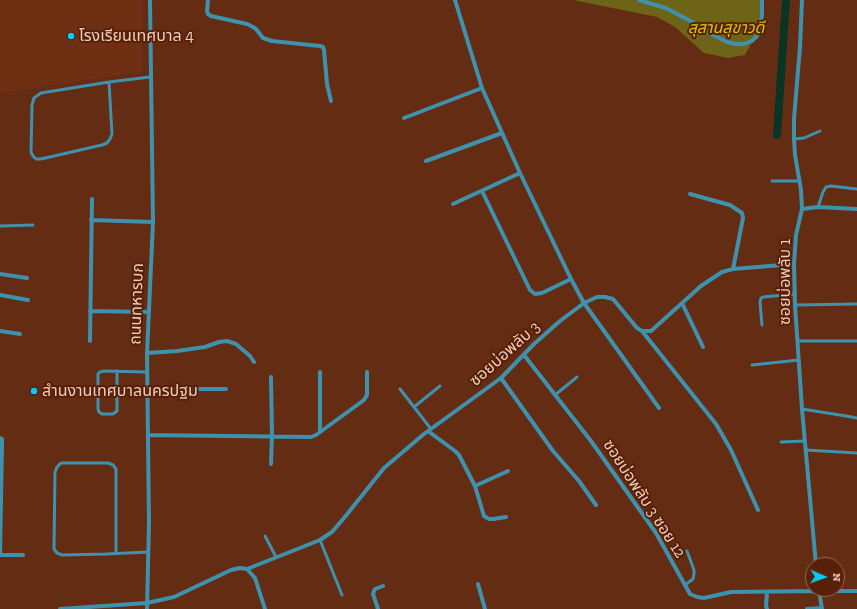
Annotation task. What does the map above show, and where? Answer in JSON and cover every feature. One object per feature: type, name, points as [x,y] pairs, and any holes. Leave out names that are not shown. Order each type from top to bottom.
[{"type":"street","name":"ถนนทหารบก","points":[[147,609],[149,523],[147,353],[153,222],[150,0]]},
{"type":"street","points":[[208,0],[208,14],[253,26],[263,38],[272,41],[323,47],[327,84],[331,101]]},
{"type":"street","points":[[455,0],[482,88],[520,173],[572,279],[584,303],[658,408]]},
{"type":"street","points":[[639,0],[666,8],[727,42],[744,44],[752,41],[757,36],[762,15],[762,0]]},
{"type":"street","name":"ซอยบ่อพลับ 1","points":[[802,0],[794,119],[795,155],[800,181],[802,209],[796,235],[794,264],[795,305],[802,409],[815,557]]},
{"type":"street","points":[[404,118],[482,88]]},
{"type":"street","points":[[426,161],[502,133]]},
{"type":"street","points":[[453,204],[520,173]]},
{"type":"street","points":[[482,191],[530,290],[535,294],[542,293],[572,279]]},
{"type":"street","points":[[690,194],[730,205],[742,213],[743,218],[733,270]]},
{"type":"street","points":[[90,341],[92,199]]},
{"type":"street","points":[[802,209],[818,207],[857,209]]},
{"type":"street","points":[[91,220],[153,222]]},
{"type":"street","points":[[642,332],[651,330],[701,286],[722,272],[794,264]]},
{"type":"street","points":[[0,274],[27,278]]},
{"type":"street","points":[[0,295],[28,300]]},
{"type":"street","name":"ซอยบ่อพลับ 3","points":[[60,609],[147,603],[174,597],[231,570],[240,568],[247,569],[320,540],[332,532],[384,468],[430,430],[501,378],[534,344],[560,321],[584,303],[597,297],[613,299],[642,332],[716,424],[731,450],[758,510]]},
{"type":"street","points":[[682,303],[703,347]]},
{"type":"street","points":[[90,311],[149,312]]},
{"type":"street","points":[[0,331],[20,334]]},
{"type":"street","points":[[147,353],[178,351],[205,347],[227,341],[236,344],[250,356],[254,362]]},
{"type":"street","name":"ซอยบ่อพลับ 3 ซอย 12","points":[[524,355],[592,441],[656,533],[690,594],[697,598],[704,598],[731,592],[805,591]]},
{"type":"street","points":[[320,372],[320,432]]},
{"type":"street","points":[[148,435],[316,435],[364,400],[367,395],[367,372]]},
{"type":"street","points":[[271,377],[271,464]]},
{"type":"street","points":[[501,378],[554,451],[579,481],[596,505]]},
{"type":"street","points":[[147,389],[226,389]]},
{"type":"street","points":[[430,430],[458,455],[475,486],[484,516],[489,519],[506,517]]},
{"type":"street","points":[[0,438],[2,439],[0,555],[23,554]]},
{"type":"street","points":[[475,486],[508,471]]},
{"type":"street","points":[[247,569],[255,578],[265,609]]},
{"type":"street","points":[[478,584],[485,609]]},
{"type":"street","points":[[378,609],[374,591],[375,589],[383,586]]},
{"type":"street","name":"ซอยบ่อพลับ 3 ซอย 12","points":[[845,591],[857,591]]},
{"type":"street","points":[[766,592],[767,609]]},
{"type":"street","points":[[807,609],[822,608],[820,597]]},
{"type":"lane","points":[[109,82],[112,134],[107,143],[36,159],[31,152],[32,105],[34,98],[41,92],[109,82],[150,77]]},
{"type":"lane","points":[[794,139],[804,138],[820,131]]},
{"type":"lane","points":[[772,181],[800,181]]},
{"type":"lane","points":[[818,207],[826,187],[831,186],[857,189]]},
{"type":"lane","points":[[0,226],[33,225]]},
{"type":"lane","points":[[762,325],[761,298],[795,294]]},
{"type":"lane","points":[[795,305],[857,304]]},
{"type":"lane","points":[[798,341],[857,341]]},
{"type":"lane","points":[[752,365],[799,360]]},
{"type":"lane","points":[[117,371],[117,411],[113,414],[102,414],[98,409],[98,374],[100,372],[117,371],[147,372]]},
{"type":"lane","points":[[555,395],[576,377]]},
{"type":"lane","points":[[414,407],[440,386]]},
{"type":"lane","points":[[400,389],[430,430]]},
{"type":"lane","points":[[802,409],[857,418]]},
{"type":"lane","points":[[782,442],[805,441]]},
{"type":"lane","points":[[806,450],[857,453]]},
{"type":"lane","points":[[116,553],[116,469],[113,465],[108,463],[61,463],[57,466],[56,472],[54,549],[57,553],[62,555],[148,552]]},
{"type":"lane","points":[[265,536],[276,557]]},
{"type":"lane","points":[[320,540],[342,595]]},
{"type":"lane","points":[[685,585],[693,578],[694,574],[687,551]]},
{"type":"shaded area","name":"โรงเรียนเทศบาล 4","points":[[0,0],[142,0],[142,72],[0,93]]},
{"type":"green space","name":"สุสานสุขาวดี","points":[[573,0],[762,0],[760,27],[745,55],[728,58],[704,53],[675,27],[657,17]]},
{"type":"waterway","points":[[777,135],[786,0]]},
{"type":"place","name":"โรงเรียนเทศบาล 4","points":[[71,36]]},
{"type":"place","name":"สำนงานเทศบาลนครปฐม","points":[[34,391]]}]
